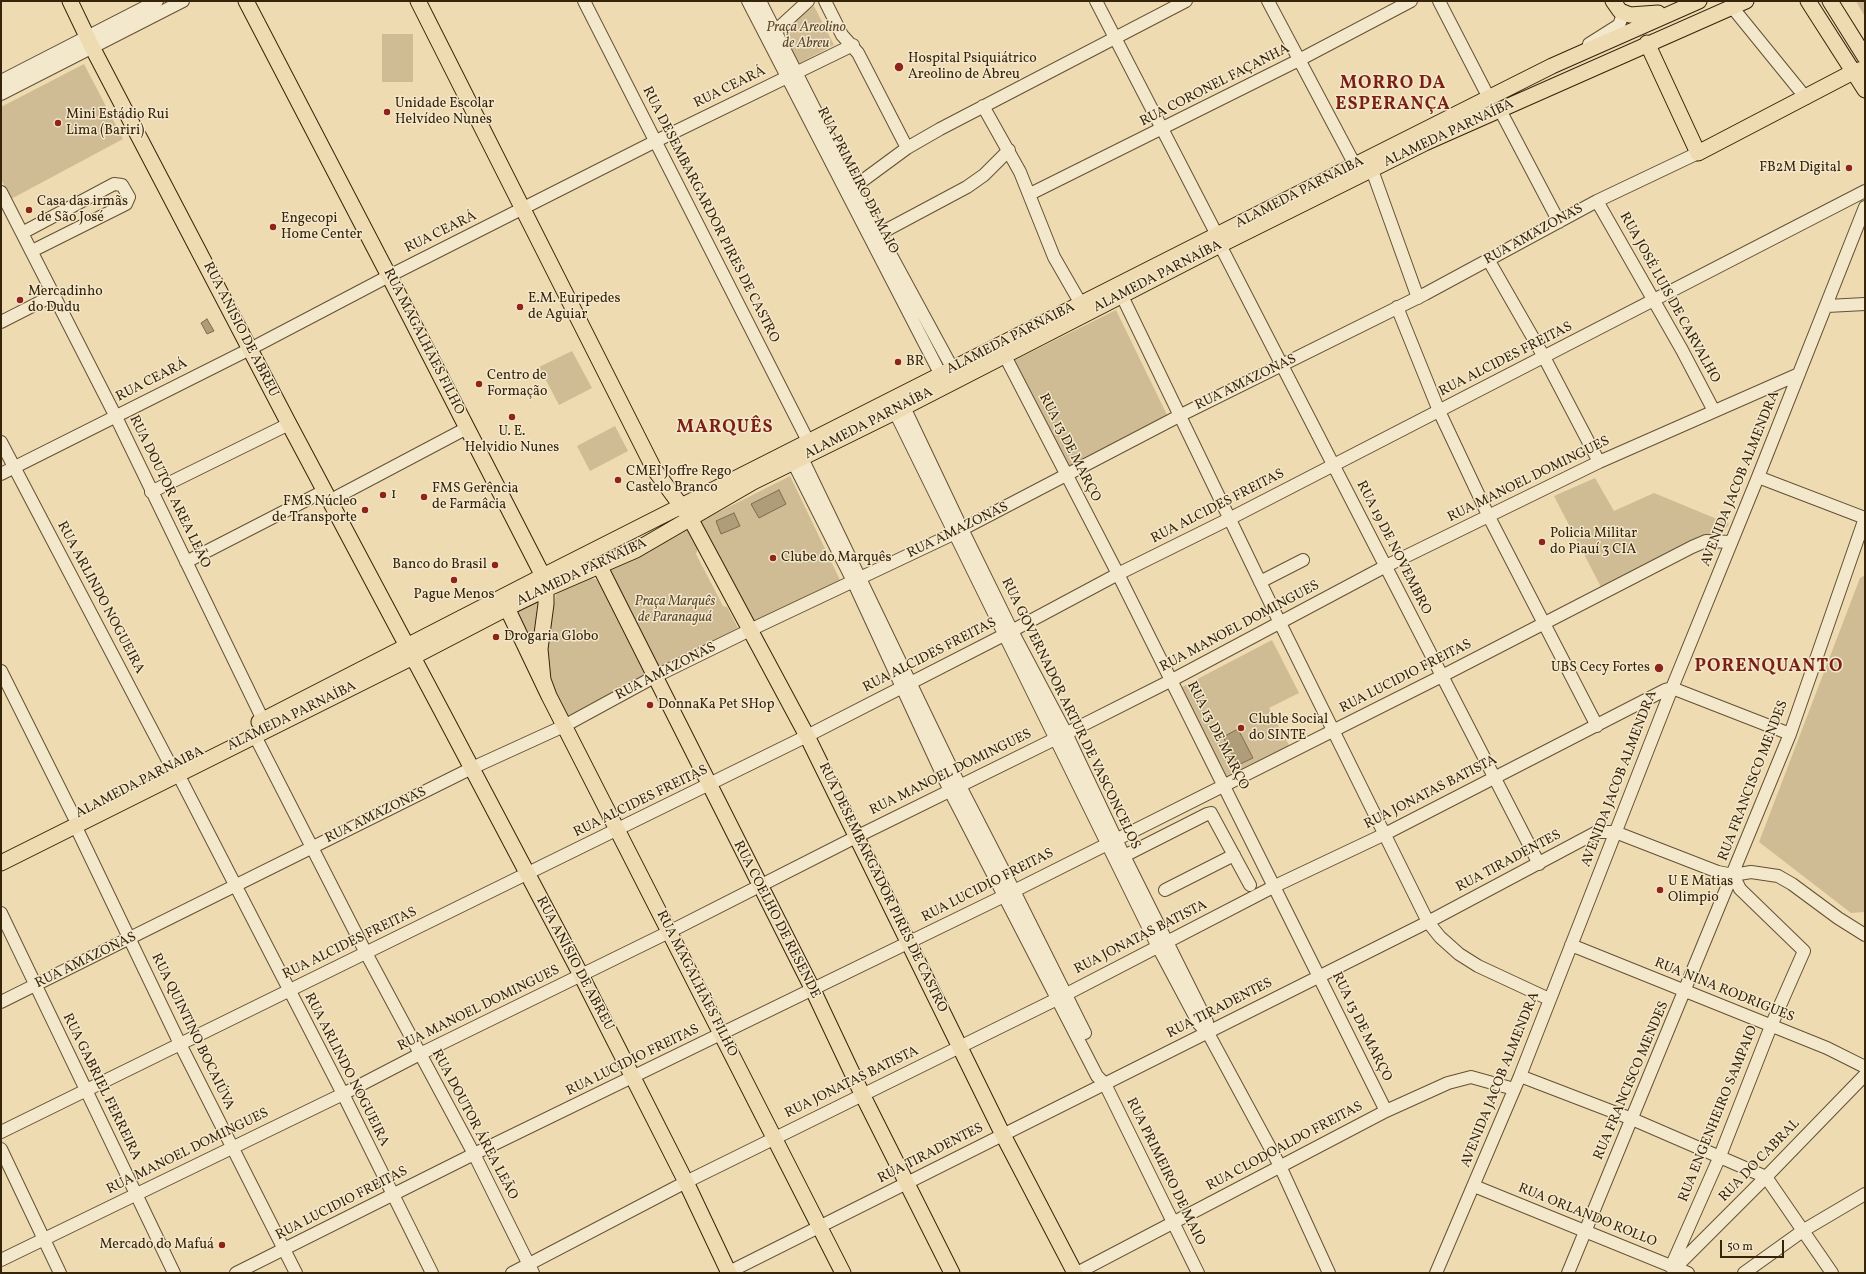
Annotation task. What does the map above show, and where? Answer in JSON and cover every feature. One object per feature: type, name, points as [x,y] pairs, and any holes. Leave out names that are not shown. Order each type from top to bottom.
[{"type":"main road","name":"RUA ANISIO DE ABREU","points":[[70,1],[289,424],[410,652]]},
{"type":"main road","name":"RUA MAGALHÃES FILHO","points":[[246,1],[467,428],[544,583],[546,604],[540,649],[543,680],[549,696]]},
{"type":"main road","points":[[418,1],[654,469],[686,512]]},
{"type":"main road","name":"ALAMEDA PARNAIBA","points":[[950,377],[1081,304],[1219,240],[1355,165],[1552,66],[1699,1]]},
{"type":"main road","name":"ALAMEDA PARNAÍBA","points":[[410,652],[507,608],[544,583],[600,567],[636,550],[686,512],[809,443],[950,377],[1005,356],[1122,296],[1219,240],[1372,170],[1461,126],[1500,110],[1647,43],[1746,1]]},
{"type":"main road","points":[[1808,1],[1859,70],[1865,90]]},
{"type":"main road","points":[[1830,1],[1865,57]]},
{"type":"main road","points":[[1617,6],[1637,15],[1677,10]]},
{"type":"main road","points":[[1647,43],[1698,153]]},
{"type":"main road","name":"RUA AMAZONAS","points":[[1698,153],[1859,70]]},
{"type":"main road","name":"ALAMEDA PARNAÍBA","points":[[1,863],[75,821],[175,771],[255,736],[410,652],[544,583],[686,512],[753,482],[899,410],[950,377]]},
{"type":"main road","name":"RUA DESEMBARGADOR PIRES DE CASTRO","points":[[686,512],[807,736],[1003,1135],[1076,1273]]},
{"type":"main road","name":"RUA COELHO DE RESENDE","points":[[600,567],[759,887],[812,990],[863,1096],[908,1182],[952,1273]]},
{"type":"main road","name":"RUA MAGALHÃES FILHO","points":[[507,608],[564,726],[618,830],[773,1139],[843,1273]]},
{"type":"main road","name":"ALAMEDA PARNAIBA","points":[[175,771],[263,720],[410,652]]},
{"type":"main road","name":"RUA ANÍSIO DE ABREU","points":[[410,652],[581,975],[686,1182],[728,1273]]},
{"type":"main road","name":"ALAMEDA PARNAIBA","points":[[1,851],[75,821]]},
{"type":"street","points":[[1,94],[157,1]]},
{"type":"street","points":[[1,81],[183,1]]},
{"type":"street","name":"RUA DESEMBARGARDOR PIRES DE CASTRO","points":[[584,1],[809,443]]},
{"type":"street","name":"RUA PRIMEIRO DE MAIO","points":[[748,1],[771,34],[950,377]]},
{"type":"street","name":"RUA PRIMEIRO DE MAIO","points":[[760,1],[771,34]]},
{"type":"street","points":[[771,34],[808,1]]},
{"type":"street","points":[[825,1],[842,35],[853,45],[907,148]]},
{"type":"street","name":"RUA 19 DE NOVEMBRO","points":[[1096,1],[1539,864]]},
{"type":"street","points":[[854,187],[907,148],[983,106],[1186,1]]},
{"type":"street","points":[[1268,1],[1355,165]]},
{"type":"street","name":"RUA CORONEL FAÇANHA","points":[[1030,194],[1299,60],[1411,1]]},
{"type":"street","points":[[1439,1],[1489,98]]},
{"type":"street","name":"ALAMEDA PARNAIBA","points":[[1552,66],[1619,25],[1622,17],[1617,6]]},
{"type":"street","points":[[1732,7],[1806,98]]},
{"type":"street","name":"RUA CEARÁ","points":[[1,474],[250,349],[389,276],[656,141],[853,45]]},
{"type":"street","name":"RUA PRIMEIRO DE MAIO","points":[[792,75],[879,234],[950,377]]},
{"type":"street","points":[[983,106],[1009,150],[1030,194],[1054,257],[1081,304]]},
{"type":"street","points":[[1500,110],[1559,222]]},
{"type":"street","points":[[879,234],[968,187],[984,175],[1009,150]]},
{"type":"street","name":"RUA AMAZONAS","points":[[1,1002],[130,940],[472,768],[564,726],[654,677],[958,531],[1181,415],[1397,307],[1418,298],[1489,261],[1597,201],[1698,153]]},
{"type":"street","points":[[1372,170],[1418,298]]},
{"type":"street","points":[[22,233],[114,184],[122,185],[129,197],[126,204],[32,251]]},
{"type":"street","name":"RUA ALCIDES FREITAS","points":[[1,1132],[528,875],[807,736],[1008,633],[1118,574],[1229,519],[1653,302],[1865,191]]},
{"type":"street","name":"RUA DOUTOR AREA LEÃO","points":[[1,192],[116,416],[151,492],[263,720]]},
{"type":"street","name":"RUA JOSÉ LUIS DE CARVALHO","points":[[1597,201],[1653,302],[1682,350],[1714,411]]},
{"type":"street","name":"AVENIDA JACOB ALMENDRA","points":[[1436,1273],[1520,1076],[1672,688],[1827,306],[1865,206]]},
{"type":"street","points":[[1489,261],[1544,357],[1599,462]]},
{"type":"street","points":[[1,322],[54,295]]},
{"type":"street","points":[[1122,296],[1181,415],[1229,519],[1428,922],[1449,946],[1478,966],[1549,999]]},
{"type":"street","points":[[1827,306],[1865,304]]},
{"type":"street","points":[[1397,307],[1439,411],[1489,517],[1597,726]]},
{"type":"street","name":"RUA 13 DE MARÇO","points":[[1005,356],[1172,680],[1386,1111]]},
{"type":"street","name":"RUA MANOEL DOMINGUES","points":[[1,1260],[343,1094],[420,1054],[669,932],[856,837],[1061,736],[1172,680],[1386,566],[1599,462],[1799,374]]},
{"type":"street","name":"RUA MANOEL DOMINGUES","points":[[1764,389],[1782,389],[1790,395]]},
{"type":"street","name":"RUA GOVERNADOR ARTUR DE VASCONCELOS","points":[[899,410],[1163,944]]},
{"type":"street","points":[[151,492],[289,424]]},
{"type":"street","points":[[186,562],[467,428]]},
{"type":"street","name":"RUA ARLINDO NOGUEIRA","points":[[1,442],[236,886],[288,991],[343,1094],[432,1273]]},
{"type":"street","name":"RUA PRIMEIRO DE MAIO","points":[[798,460],[857,580],[955,788],[1061,997],[1097,1076],[1105,1084],[1198,1273]]},
{"type":"street","points":[[1758,477],[1865,518]]},
{"type":"street","name":"RUA FRANCISCO MENDES","points":[[1568,1273],[1790,734],[1865,518]]},
{"type":"street","name":"RUA LUCIDIO FREITAS","points":[[236,1273],[474,1154],[633,1078],[1009,893],[1442,676],[1692,547],[1706,541],[1732,542]]},
{"type":"street","points":[[1260,582],[1302,560]]},
{"type":"street","name":"RUA QUINTINO BOCAIÚVA","points":[[1,672],[75,821],[180,1044],[296,1273]]},
{"type":"street","points":[[1672,688],[1790,734]]},
{"type":"street","name":"RUA JONATAS BATISTA","points":[[512,1273],[531,1269],[686,1182],[1061,997],[1275,886],[1385,834],[1665,690],[1672,688]]},
{"type":"street","name":"RUA DOUTOR ÁREA LEÃO","points":[[255,736],[366,953],[474,1154],[531,1269]]},
{"type":"street","points":[[1124,856],[1210,813],[1212,814],[1250,885]]},
{"type":"street","name":"RUA TIRADENTES","points":[[728,1273],[1428,922],[1597,832],[1615,832],[1718,872],[1733,875]]},
{"type":"street","name":"RUA GOVERNADOR ARTUR DE VASCONCELOS","points":[[1112,841],[1124,856],[1200,1024],[1208,1033],[1280,1166],[1329,1273]]},
{"type":"street","points":[[1165,890],[1234,855]]},
{"type":"street","points":[[1733,875],[1751,872],[1778,876],[1862,929]]},
{"type":"street","name":"RUA ENGENHEIRO SAMPAIO","points":[[1673,1267],[1720,1156],[1771,1026],[1804,951],[1740,889],[1733,875]]},
{"type":"street","name":"RUA GABRIEL FERREIRA","points":[[1,913],[174,1273]]},
{"type":"street","name":"RUA NINA RODRIGUES","points":[[1571,945],[1827,1048],[1865,1068]]},
{"type":"street","name":"RUA DO CABRAL","points":[[1673,1267],[1766,1177],[1865,1075]]},
{"type":"street","points":[[1520,1076],[1632,1119],[1766,1177],[1804,1230],[1832,1273]]},
{"type":"street","name":"RUA CLODOALDO FREITAS","points":[[1076,1273],[1386,1111],[1448,1082],[1463,1078],[1478,1078],[1514,1089]]},
{"type":"street","points":[[1,1149],[60,1273]]},
{"type":"street","name":"RUA ORLANDO ROLLO","points":[[1474,1186],[1688,1273]]},
{"type":"street","points":[[1744,1273],[1804,1230],[1865,1194]]},
{"type":"green space","points":[[1856,1],[1865,1],[1865,17]]},
{"type":"green space","name":"Praça Areolino de Abreu","points":[[814,6],[834,45],[794,66],[778,32]]},
{"type":"green space","points":[[382,34],[413,34],[413,82],[382,82]]},
{"type":"green space","name":"Mini Estádio Rui Lima (Bariri)","points":[[84,64],[123,139],[11,199],[1,179],[1,107]]},
{"type":"green space","points":[[1116,310],[1168,417],[1068,471],[1013,361]]},
{"type":"green space","points":[[572,351],[592,388],[559,405],[539,367]]},
{"type":"green space","points":[[615,426],[628,451],[590,471],[577,446]]},
{"type":"green space","name":"Clube do Marquês","points":[[790,476],[841,582],[751,624],[697,523]]},
{"type":"green space","points":[[1595,478],[1614,511],[1654,493],[1729,524],[1723,532],[1709,535],[1602,589],[1554,496]]},
{"type":"green space","name":"Praça Marquês de Paranaguá","points":[[684,524],[698,548],[696,554],[723,606],[727,607],[738,628],[656,670],[610,575],[611,569],[613,566]]},
{"type":"green space","points":[[1865,575],[1865,912],[1851,913],[1759,842],[1860,578]]},
{"type":"green space","name":"Praça Marquês de Paranaguá","points":[[589,577],[597,580],[645,675],[566,717],[550,684],[545,661],[548,635],[557,590]]},
{"type":"green space","points":[[539,597],[539,608],[534,653],[513,609]]},
{"type":"green space","name":"Cluble Social do SINTE","points":[[1272,640],[1299,693],[1269,708],[1290,747],[1227,778],[1182,687]]},
{"type":"shaded area","points":[[207,319],[214,331],[207,334],[201,323]]},
{"type":"shaded area","points":[[779,490],[786,504],[759,518],[751,504]]},
{"type":"shaded area","points":[[734,513],[740,526],[721,534],[716,521]]},
{"type":"shaded area","points":[[1238,729],[1253,758],[1238,765],[1223,737]]},
{"type":"place","name":"Hospital Psiquiátrico Areolino de Abreu","points":[[899,67]]},
{"type":"place","name":"Unidade Escolar Helvídeo Nunes","points":[[387,112]]},
{"type":"place","name":"Mini Estádio Rui Lima (Bariri)","points":[[58,123]]},
{"type":"place","name":"FB2M Digital","points":[[1849,168]]},
{"type":"place","name":"Casa das irmãs de São José","points":[[29,210]]},
{"type":"place","name":"Engecopi Home Center","points":[[273,227]]},
{"type":"place","name":"Mercadinho do Dudu","points":[[20,300]]},
{"type":"place","name":"E.M. Euripedes de Aguiar","points":[[520,307]]},
{"type":"place","name":"BR","points":[[898,362]]},
{"type":"place","name":"Centro de Formação","points":[[479,384]]},
{"type":"place","name":"U. E. Helvidio Nunes","points":[[512,417]]},
{"type":"place","name":"CMEI Joffre Rego Castelo Branco","points":[[618,480]]},
{"type":"place","name":"1","points":[[383,495]]},
{"type":"place","name":"FMS Gerência de Farmâcia","points":[[424,497]]},
{"type":"place","name":"FMS Núcleo de Transporte","points":[[365,510]]},
{"type":"place","name":"Policia Militar do Piauí 3 CIA","points":[[1542,542]]},
{"type":"place","name":"Clube do Marquês","points":[[773,558]]},
{"type":"place","name":"Banco do Brasil","points":[[495,565]]},
{"type":"place","name":"Pague Menos","points":[[454,580]]},
{"type":"place","name":"Drogaria Globo","points":[[496,637]]},
{"type":"place","name":"UBS Cecy Fortes","points":[[1659,668]]},
{"type":"place","name":"DonnaKa Pet SHop","points":[[650,705]]},
{"type":"place","name":"Cluble Social do SINTE","points":[[1241,728]]},
{"type":"place","name":"U E Matias Olimpio","points":[[1660,890]]},
{"type":"place","name":"Mercado do Mafuá","points":[[222,1245]]},
{"type":"district","name":"MORRO DA ESPERANÇA","points":[[1393,95]]},
{"type":"district","name":"MARQUÊS","points":[[725,429]]},
{"type":"district","name":"PORENQUANTO","points":[[1769,668]]}]
